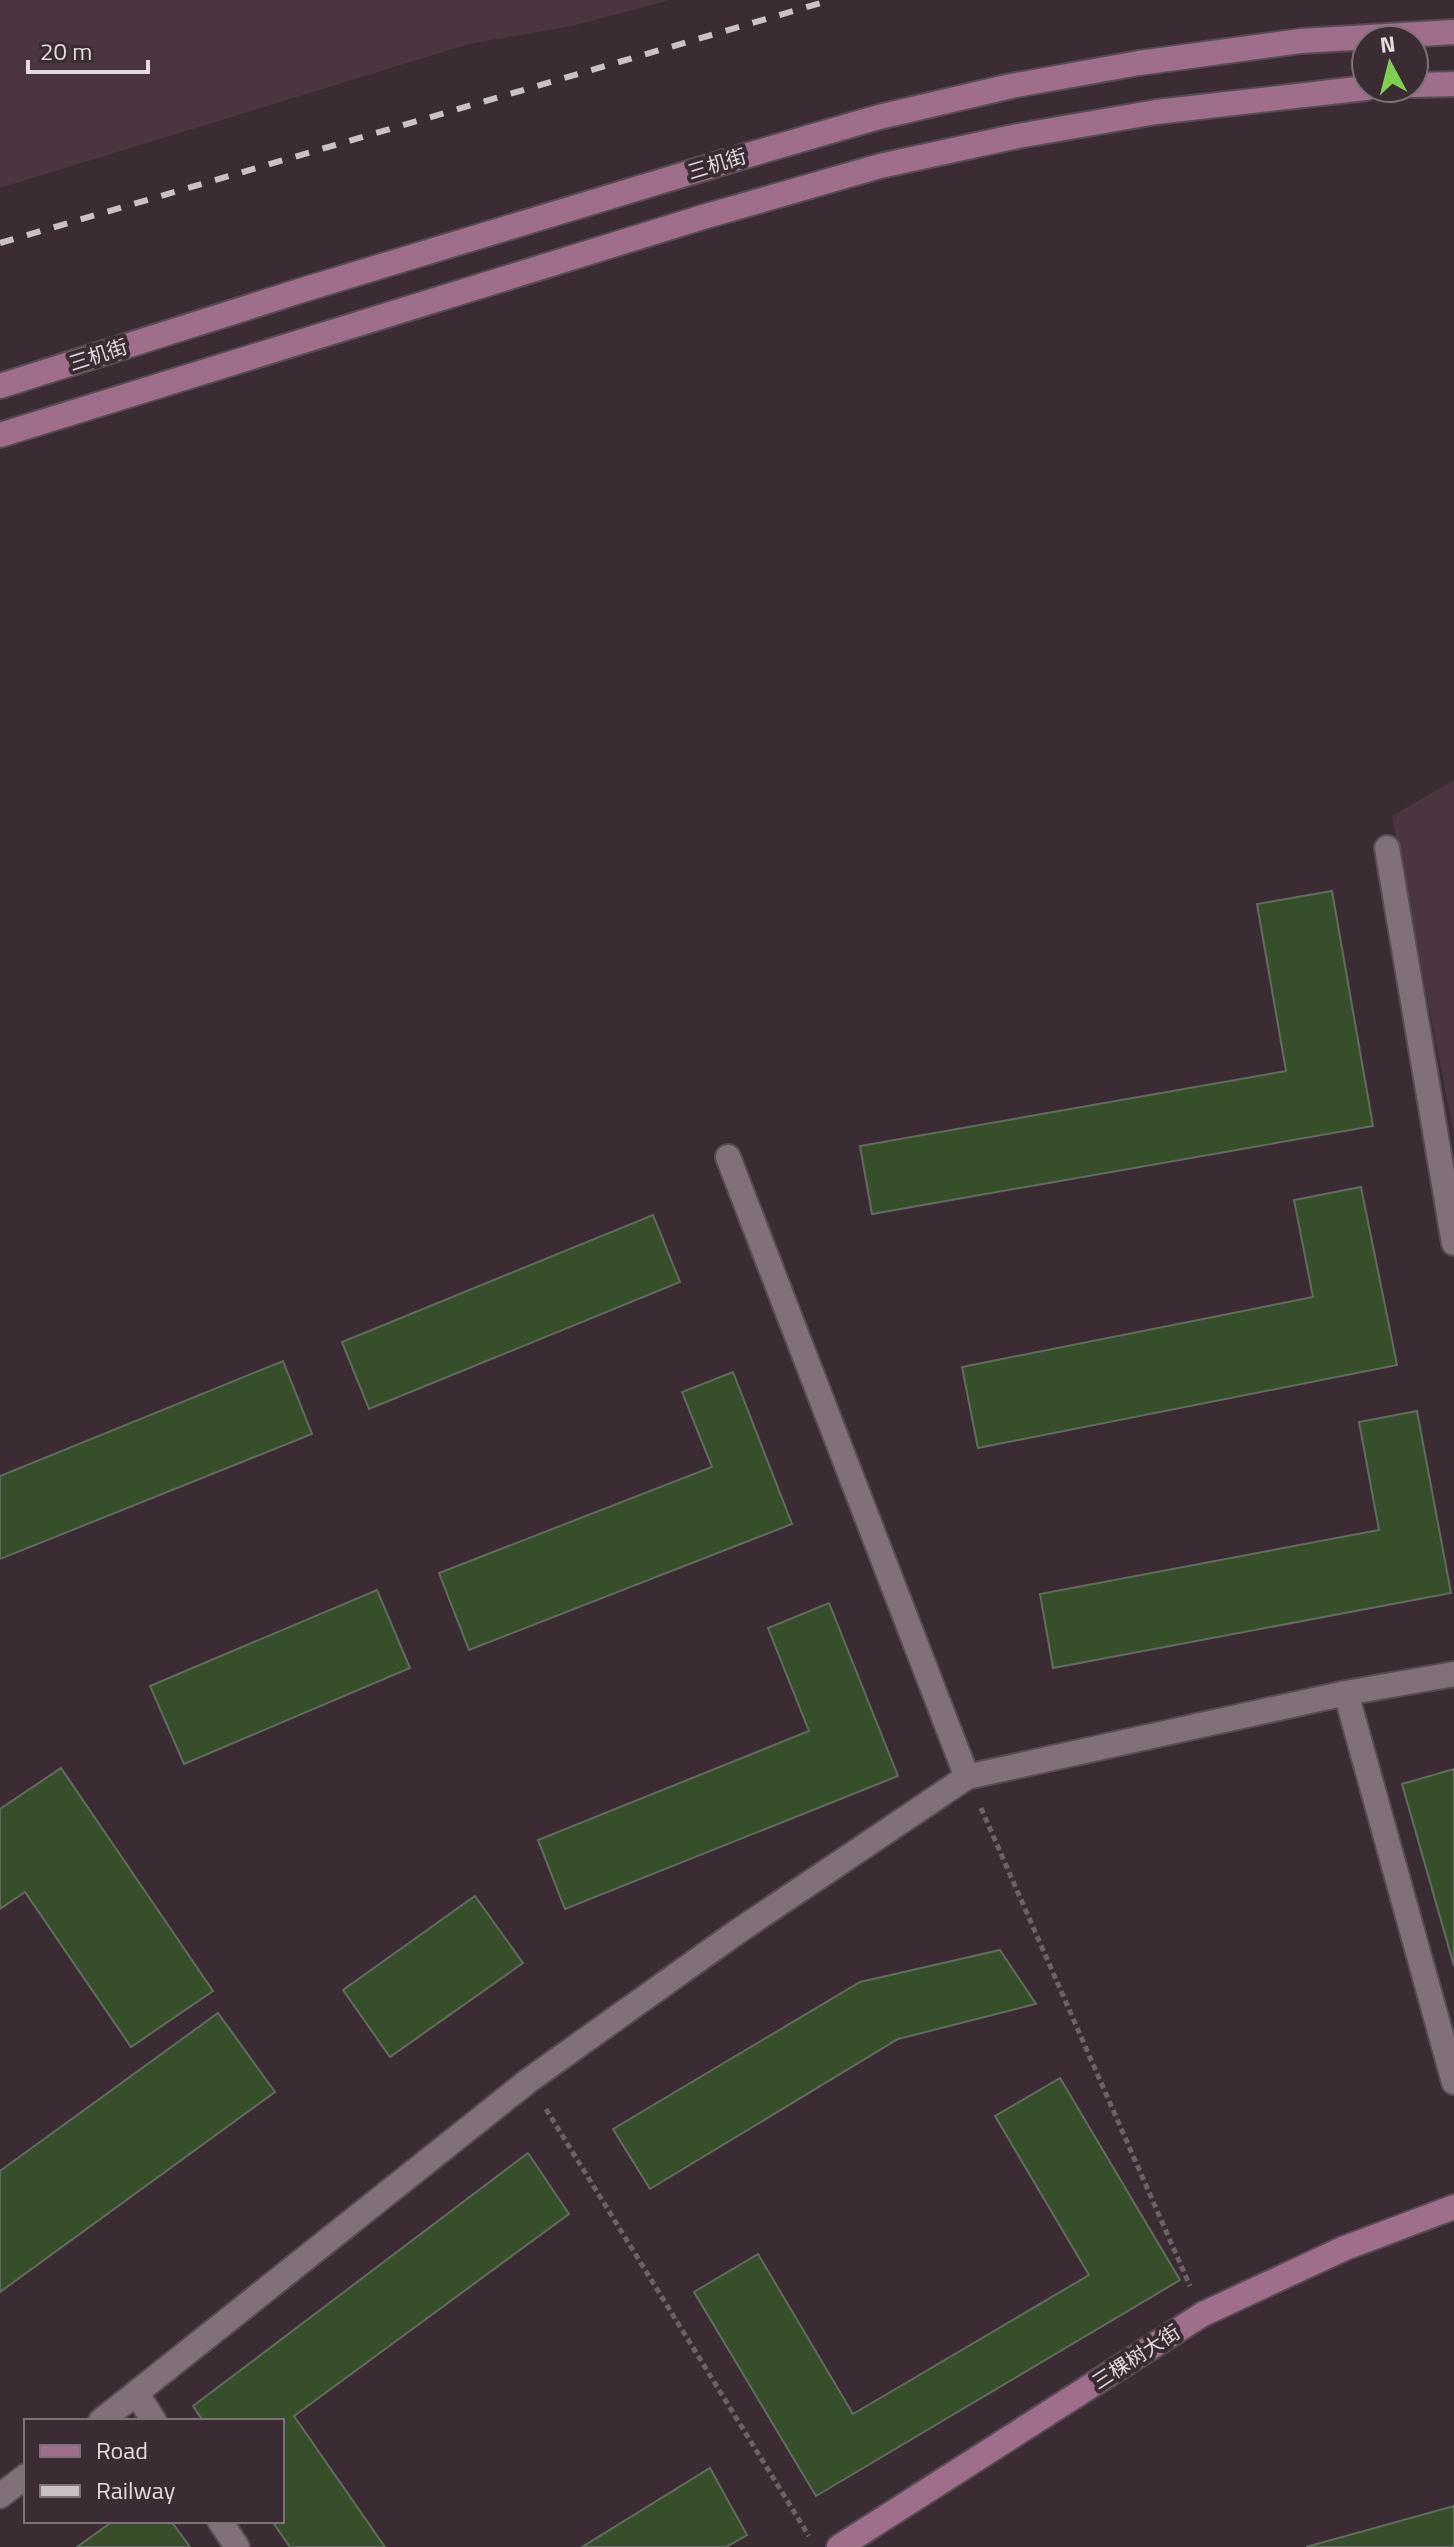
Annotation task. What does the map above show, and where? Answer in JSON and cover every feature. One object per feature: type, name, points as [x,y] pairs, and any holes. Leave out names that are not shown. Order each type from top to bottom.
[{"type":"street","name":"三机街","points":[[0,386],[471,238],[894,114],[1011,86],[1139,63],[1301,41],[1454,32]]},
{"type":"street","points":[[1430,85],[1454,84]]},
{"type":"street","points":[[0,435],[703,217],[880,166],[1018,136],[1156,112],[1350,90]]},
{"type":"street","points":[[1387,848],[1454,1243]]},
{"type":"street","points":[[728,1157],[967,1777]]},
{"type":"street","points":[[104,2419],[528,2081],[737,1932],[967,1777],[1346,1693],[1454,1674]]},
{"type":"street","points":[[1346,1693],[1454,2082]]},
{"type":"street","name":"三棵树大街","points":[[839,2547],[1203,2314],[1345,2248],[1454,2207]]},
{"type":"street","points":[[137,2394],[153,2419]]},
{"type":"street","points":[[0,2496],[24,2478]]},
{"type":"street","points":[[221,2523],[237,2547]]},
{"type":"path","points":[[967,1777],[1203,2314]]},
{"type":"path","points":[[528,2081],[815,2547]]},
{"type":"shaded area","points":[[0,0],[670,0],[572,26],[469,44],[0,188]]},
{"type":"shaded area","points":[[1454,780],[1454,1135],[1392,816]]},
{"type":"building","points":[[1332,891],[1373,1126],[872,1214],[860,1146],[1286,1071],[1257,904]]},
{"type":"building","points":[[1361,1187],[1397,1365],[978,1448],[962,1367],[1313,1297],[1294,1200]]},
{"type":"building","points":[[653,1215],[680,1282],[369,1409],[342,1342]]},
{"type":"building","points":[[283,1361],[312,1434],[0,1559],[0,1476]]},
{"type":"building","points":[[733,1372],[792,1524],[469,1650],[439,1573],[712,1467],[682,1392]]},
{"type":"building","points":[[1417,1411],[1451,1593],[1053,1668],[1040,1594],[1379,1530],[1359,1422]]},
{"type":"building","points":[[377,1590],[410,1668],[184,1764],[150,1686]]},
{"type":"building","points":[[829,1603],[898,1776],[565,1909],[538,1840],[809,1731],[768,1628]]},
{"type":"building","points":[[61,1768],[213,1991],[131,2047],[25,1892],[0,1909],[0,1809]]},
{"type":"building","points":[[1454,1769],[1454,1966],[1402,1784]]},
{"type":"building","points":[[475,1896],[523,1963],[390,2057],[343,1990]]},
{"type":"building","points":[[1000,1950],[1036,2004],[898,2039],[650,2189],[613,2129],[860,1982]]},
{"type":"building","points":[[218,2013],[275,2092],[0,2292],[0,2171]]},
{"type":"building","points":[[1060,2078],[1180,2280],[816,2496],[694,2292],[758,2254],[853,2414],[1089,2275],[995,2116]]},
{"type":"building","points":[[528,2153],[569,2214],[294,2416],[385,2547],[290,2547],[273,2523],[284,2523],[284,2419],[202,2419],[193,2406]]},
{"type":"building","points":[[710,2468],[747,2535],[726,2547],[582,2547]]},
{"type":"building","points":[[1454,2506],[1454,2547],[1306,2547]]},
{"type":"building","points":[[110,2523],[172,2523],[190,2547],[77,2547]]},
{"type":"railway","points":[[0,243],[831,0]]}]
